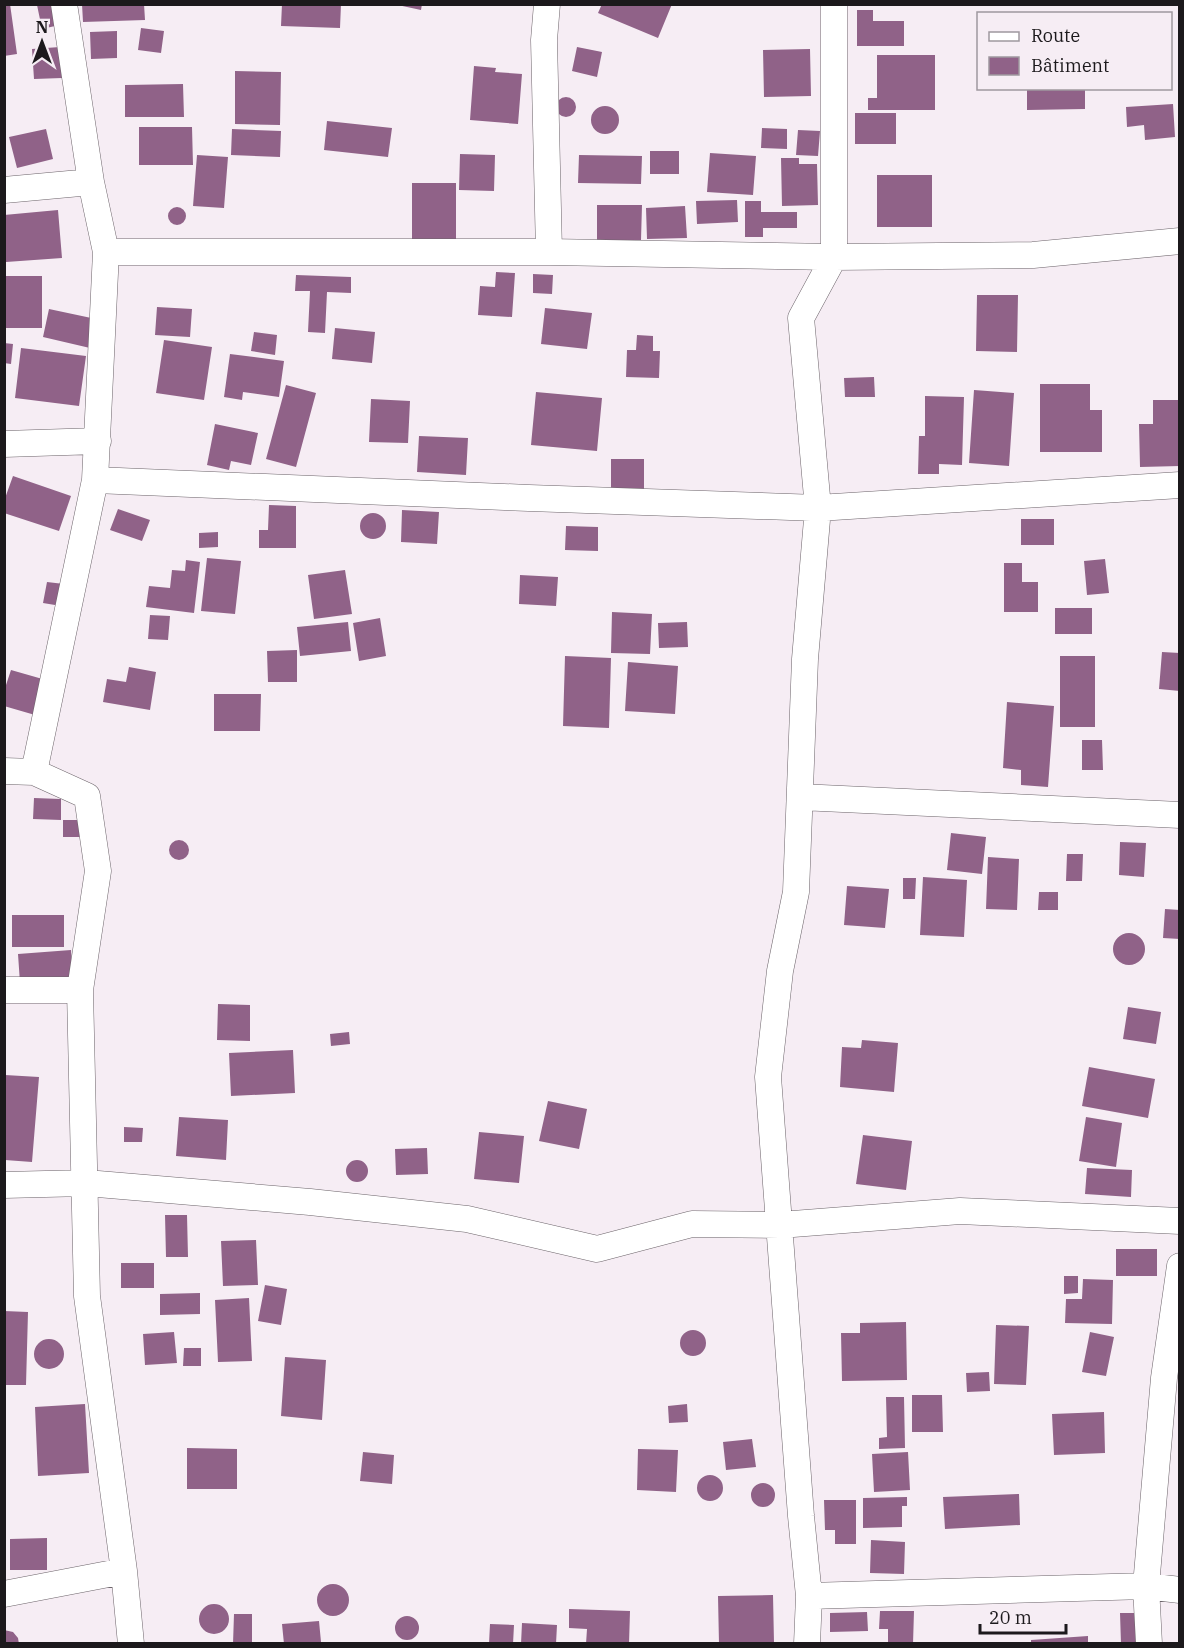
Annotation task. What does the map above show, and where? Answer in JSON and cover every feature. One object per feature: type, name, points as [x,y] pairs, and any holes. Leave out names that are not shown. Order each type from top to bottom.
[{"type":"street","points":[[34,772],[95,480],[106,252],[91,182],[64,4]]},
{"type":"street","points":[[548,4],[544,40],[549,252]]},
{"type":"street","points":[[807,1644],[809,1596],[768,1077],[780,971],[796,892],[805,659],[818,508],[801,318],[834,257],[834,4]]},
{"type":"street","points":[[4,190],[91,182]]},
{"type":"street","points":[[106,252],[549,252],[834,257],[1033,255],[1179,241]]},
{"type":"street","points":[[4,444],[98,441]]},
{"type":"street","points":[[95,480],[818,508],[1179,484]]},
{"type":"street","points":[[4,771],[34,772],[87,796],[98,871],[80,990],[87,1296],[124,1571],[131,1644]]},
{"type":"street","points":[[800,797],[1179,815]]},
{"type":"street","points":[[4,990],[80,990]]},
{"type":"street","points":[[4,1185],[86,1183],[467,1218],[597,1249],[692,1224],[780,1225],[960,1211],[1179,1221]]},
{"type":"street","points":[[1149,1644],[1146,1586],[1164,1378],[1179,1266]]},
{"type":"street","points":[[4,1594],[124,1571]]},
{"type":"street","points":[[809,1596],[1146,1586],[1179,1590]]},
{"type":"building","points":[[4,4],[10,4],[17,54],[4,56]]},
{"type":"building","points":[[51,4],[55,26],[42,29],[37,5]]},
{"type":"building","points":[[82,4],[144,4],[145,20],[83,22]]},
{"type":"building","points":[[282,4],[341,4],[340,28],[281,26]]},
{"type":"building","points":[[393,4],[422,4],[421,10]]},
{"type":"building","points":[[602,4],[672,4],[658,38],[598,13]]},
{"type":"building","points":[[857,10],[873,10],[873,21],[904,21],[904,46],[857,46]]},
{"type":"building","points":[[141,28],[164,31],[161,53],[138,50]]},
{"type":"building","points":[[117,31],[117,58],[91,59],[90,32]]},
{"type":"building","points":[[60,47],[62,78],[34,79],[32,49]]},
{"type":"building","points":[[577,47],[602,52],[597,77],[572,71]]},
{"type":"building","points":[[810,49],[811,96],[764,97],[763,50]]},
{"type":"building","points":[[877,55],[935,55],[935,110],[868,110],[868,98],[877,98]]},
{"type":"building","points":[[474,66],[496,68],[495,72],[522,74],[518,124],[470,120]]},
{"type":"building","points":[[235,71],[281,72],[280,125],[235,124]]},
{"type":"building","points":[[183,84],[184,117],[125,117],[125,85]]},
{"type":"building","points":[[1027,90],[1085,90],[1085,109],[1027,110]]},
{"type":"building","points":[[566,97],[573,100],[576,107],[573,114],[566,117],[559,114],[556,107],[559,100]]},
{"type":"building","points":[[1173,104],[1175,137],[1145,140],[1144,125],[1127,127],[1126,107]]},
{"type":"building","points":[[605,106],[615,110],[619,120],[615,130],[605,134],[595,130],[591,120],[595,110]]},
{"type":"building","points":[[855,113],[896,113],[896,144],[855,144]]},
{"type":"building","points":[[327,121],[392,128],[388,157],[324,150]]},
{"type":"building","points":[[139,127],[192,127],[193,165],[139,165]]},
{"type":"building","points":[[762,128],[787,129],[787,149],[761,148]]},
{"type":"building","points":[[46,129],[53,159],[17,168],[9,137]]},
{"type":"building","points":[[232,129],[281,131],[280,157],[231,155]]},
{"type":"building","points":[[798,130],[820,131],[818,156],[796,155]]},
{"type":"building","points":[[650,151],[679,151],[679,174],[650,174]]},
{"type":"building","points":[[710,153],[756,156],[753,195],[707,192]]},
{"type":"building","points":[[460,154],[495,155],[494,191],[459,190]]},
{"type":"building","points":[[197,155],[228,157],[224,208],[193,206]]},
{"type":"building","points":[[579,155],[642,156],[641,184],[578,183]]},
{"type":"building","points":[[781,158],[799,158],[799,164],[817,164],[818,205],[782,206]]},
{"type":"building","points":[[877,175],[932,175],[932,227],[877,227]]},
{"type":"building","points":[[412,183],[456,183],[456,241],[412,241]]},
{"type":"building","points":[[737,200],[738,222],[697,224],[696,201]]},
{"type":"building","points":[[745,201],[761,201],[761,212],[797,212],[797,228],[763,228],[763,237],[745,237]]},
{"type":"building","points":[[597,205],[642,205],[641,240],[597,240]]},
{"type":"building","points":[[685,206],[687,238],[647,239],[646,208]]},
{"type":"building","points":[[173,207],[181,207],[186,212],[184,223],[173,225],[168,220],[168,212]]},
{"type":"building","points":[[58,210],[62,258],[6,262],[4,215]]},
{"type":"building","points":[[496,272],[515,273],[512,317],[478,315],[480,286],[495,287]]},
{"type":"building","points":[[533,274],[553,275],[552,294],[533,293]]},
{"type":"building","points":[[296,275],[351,277],[351,293],[327,292],[325,333],[308,332],[310,291],[295,291]]},
{"type":"building","points":[[4,276],[42,276],[42,328],[4,328]]},
{"type":"building","points":[[977,295],[1018,295],[1017,352],[976,351]]},
{"type":"building","points":[[157,307],[192,309],[190,337],[155,335]]},
{"type":"building","points":[[545,308],[592,313],[587,349],[541,344]]},
{"type":"building","points":[[49,309],[96,319],[90,348],[43,337]]},
{"type":"building","points":[[335,328],[375,332],[372,363],[332,359]]},
{"type":"building","points":[[254,332],[277,335],[275,355],[251,351]]},
{"type":"building","points":[[637,335],[653,336],[653,351],[660,351],[659,378],[626,377],[627,350],[636,350]]},
{"type":"building","points":[[164,340],[212,347],[204,400],[156,393]]},
{"type":"building","points":[[4,343],[13,344],[11,364],[4,363]]},
{"type":"building","points":[[21,348],[86,356],[79,406],[15,398]]},
{"type":"building","points":[[230,354],[284,361],[279,397],[243,392],[242,400],[224,397]]},
{"type":"building","points":[[874,377],[875,397],[845,397],[844,378]]},
{"type":"building","points":[[1040,384],[1090,384],[1090,410],[1102,410],[1102,452],[1040,452]]},
{"type":"building","points":[[286,385],[316,393],[296,467],[266,459]]},
{"type":"building","points":[[974,390],[1014,393],[1009,466],[969,463]]},
{"type":"building","points":[[536,392],[602,398],[597,451],[531,445]]},
{"type":"building","points":[[925,396],[964,397],[962,465],[939,464],[939,474],[918,474],[919,436],[925,436]]},
{"type":"building","points":[[371,399],[410,401],[408,443],[369,442]]},
{"type":"building","points":[[1153,400],[1180,400],[1180,466],[1140,467],[1139,424],[1153,424]]},
{"type":"building","points":[[215,424],[258,433],[251,465],[231,461],[229,470],[207,465]]},
{"type":"building","points":[[419,436],[468,438],[466,475],[417,472]]},
{"type":"building","points":[[611,459],[644,459],[644,490],[611,490]]},
{"type":"building","points":[[13,476],[71,496],[59,531],[4,513],[4,501]]},
{"type":"building","points":[[269,505],[296,506],[296,548],[259,548],[259,530],[268,530]]},
{"type":"building","points":[[118,509],[150,520],[142,541],[110,530]]},
{"type":"building","points":[[402,510],[439,512],[437,544],[401,542]]},
{"type":"building","points":[[373,513],[382,517],[386,526],[382,535],[373,539],[364,535],[360,526],[364,517]]},
{"type":"building","points":[[1021,519],[1054,519],[1054,545],[1021,545]]},
{"type":"building","points":[[566,526],[598,527],[598,551],[565,550]]},
{"type":"building","points":[[218,532],[218,547],[199,548],[199,533]]},
{"type":"building","points":[[207,558],[241,561],[235,614],[201,611]]},
{"type":"building","points":[[1105,559],[1109,593],[1087,595],[1084,561]]},
{"type":"building","points":[[186,560],[200,562],[194,613],[146,607],[149,586],[170,588],[172,570],[185,571]]},
{"type":"building","points":[[1004,563],[1022,563],[1022,582],[1038,582],[1038,612],[1004,612]]},
{"type":"building","points":[[345,570],[352,614],[314,619],[308,575]]},
{"type":"building","points":[[520,575],[558,577],[556,606],[519,604]]},
{"type":"building","points":[[47,582],[64,584],[61,606],[43,603]]},
{"type":"building","points":[[1055,608],[1092,608],[1092,634],[1055,634]]},
{"type":"building","points":[[612,612],[652,614],[650,654],[611,653]]},
{"type":"building","points":[[150,615],[170,616],[168,640],[148,639]]},
{"type":"building","points":[[380,618],[386,656],[359,661],[353,623]]},
{"type":"building","points":[[348,622],[351,651],[300,656],[297,627]]},
{"type":"building","points":[[687,622],[688,647],[659,648],[658,623]]},
{"type":"building","points":[[297,650],[297,682],[268,682],[267,651]]},
{"type":"building","points":[[1162,652],[1180,653],[1180,691],[1159,689]]},
{"type":"building","points":[[565,656],[611,658],[609,728],[563,726]]},
{"type":"building","points":[[1060,656],[1095,656],[1095,727],[1060,727]]},
{"type":"building","points":[[628,662],[678,666],[675,714],[625,711]]},
{"type":"building","points":[[129,667],[156,672],[150,710],[103,702],[107,679],[126,682]]},
{"type":"building","points":[[11,670],[46,680],[35,715],[4,706],[4,691]]},
{"type":"building","points":[[214,694],[261,694],[260,731],[214,731]]},
{"type":"building","points":[[1007,702],[1054,706],[1048,787],[1021,785],[1021,770],[1003,768]]},
{"type":"building","points":[[1082,740],[1102,740],[1103,770],[1082,770]]},
{"type":"building","points":[[34,798],[61,799],[61,820],[33,819]]},
{"type":"building","points":[[63,820],[80,820],[80,837],[63,837]]},
{"type":"building","points":[[951,833],[986,837],[982,874],[947,870]]},
{"type":"building","points":[[179,840],[186,843],[189,850],[186,857],[179,860],[172,857],[169,850],[172,843]]},
{"type":"building","points":[[1120,842],[1146,843],[1144,877],[1119,875]]},
{"type":"building","points":[[1067,854],[1083,854],[1082,881],[1066,881]]},
{"type":"building","points":[[988,857],[1019,859],[1017,910],[986,909]]},
{"type":"building","points":[[923,877],[967,880],[964,937],[920,935]]},
{"type":"building","points":[[903,878],[916,878],[915,899],[903,899]]},
{"type":"building","points":[[847,886],[889,889],[885,928],[844,925]]},
{"type":"building","points":[[1039,892],[1058,892],[1058,910],[1038,910]]},
{"type":"building","points":[[1165,909],[1180,910],[1180,939],[1163,938]]},
{"type":"building","points":[[12,915],[64,915],[64,947],[12,947]]},
{"type":"building","points":[[1129,933],[1140,938],[1145,949],[1140,960],[1129,965],[1118,960],[1113,949],[1118,938]]},
{"type":"building","points":[[71,950],[73,980],[20,983],[18,954]]},
{"type":"building","points":[[218,1004],[250,1005],[250,1041],[217,1040]]},
{"type":"building","points":[[1128,1007],[1161,1012],[1156,1044],[1123,1039]]},
{"type":"building","points":[[349,1032],[350,1044],[331,1046],[330,1034]]},
{"type":"building","points":[[862,1040],[898,1043],[894,1092],[840,1087],[842,1047],[861,1048]]},
{"type":"building","points":[[293,1050],[295,1093],[231,1096],[229,1053]]},
{"type":"building","points":[[1089,1067],[1155,1079],[1148,1118],[1082,1106]]},
{"type":"building","points":[[5,1075],[39,1077],[32,1162],[5,1160]]},
{"type":"building","points":[[548,1101],[587,1109],[579,1149],[539,1141]]},
{"type":"building","points":[[179,1117],[228,1120],[226,1160],[176,1156]]},
{"type":"building","points":[[1086,1117],[1122,1123],[1116,1167],[1079,1161]]},
{"type":"building","points":[[124,1127],[143,1128],[142,1142],[124,1142]]},
{"type":"building","points":[[479,1132],[524,1136],[519,1183],[474,1179]]},
{"type":"building","points":[[863,1135],[912,1141],[906,1190],[856,1184]]},
{"type":"building","points":[[427,1148],[428,1174],[396,1175],[395,1149]]},
{"type":"building","points":[[357,1160],[367,1167],[368,1171],[361,1181],[357,1182],[347,1175],[346,1171],[353,1161]]},
{"type":"building","points":[[1087,1168],[1132,1170],[1131,1197],[1085,1194]]},
{"type":"building","points":[[165,1215],[187,1215],[188,1257],[166,1257]]},
{"type":"building","points":[[256,1240],[258,1285],[223,1286],[221,1241]]},
{"type":"building","points":[[1116,1249],[1157,1249],[1157,1276],[1116,1276]]},
{"type":"building","points":[[121,1263],[154,1263],[154,1288],[121,1288]]},
{"type":"building","points":[[1064,1276],[1078,1276],[1078,1293],[1064,1294]]},
{"type":"building","points":[[1083,1279],[1113,1280],[1112,1324],[1065,1323],[1066,1299],[1082,1299]]},
{"type":"building","points":[[265,1285],[287,1289],[281,1325],[258,1321]]},
{"type":"building","points":[[200,1293],[200,1314],[160,1315],[160,1294]]},
{"type":"building","points":[[249,1298],[252,1361],[218,1362],[215,1300]]},
{"type":"building","points":[[4,1311],[28,1312],[26,1385],[4,1385]]},
{"type":"building","points":[[906,1322],[907,1380],[842,1381],[841,1333],[860,1333],[860,1323]]},
{"type":"building","points":[[996,1325],[1029,1326],[1026,1385],[994,1384]]},
{"type":"building","points":[[693,1330],[702,1334],[706,1343],[702,1352],[693,1356],[684,1352],[680,1343],[684,1334]]},
{"type":"building","points":[[174,1332],[177,1363],[145,1365],[143,1334]]},
{"type":"building","points":[[1090,1332],[1114,1337],[1106,1376],[1082,1372]]},
{"type":"building","points":[[49,1339],[60,1343],[64,1354],[60,1365],[49,1369],[38,1365],[34,1354],[38,1343]]},
{"type":"building","points":[[184,1348],[201,1348],[201,1366],[183,1366]]},
{"type":"building","points":[[285,1357],[326,1360],[322,1420],[281,1416]]},
{"type":"building","points":[[989,1372],[990,1391],[967,1392],[966,1373]]},
{"type":"building","points":[[912,1395],[942,1395],[943,1432],[912,1432]]},
{"type":"building","points":[[886,1397],[904,1397],[905,1448],[879,1449],[879,1438],[887,1437]]},
{"type":"building","points":[[85,1404],[89,1473],[38,1476],[35,1407]]},
{"type":"building","points":[[687,1404],[688,1422],[669,1423],[668,1406]]},
{"type":"building","points":[[1104,1412],[1105,1453],[1054,1455],[1052,1414]]},
{"type":"building","points":[[752,1439],[756,1467],[726,1470],[723,1442]]},
{"type":"building","points":[[187,1448],[237,1449],[237,1489],[187,1489]]},
{"type":"building","points":[[638,1449],[678,1450],[676,1492],[637,1490]]},
{"type":"building","points":[[363,1452],[394,1455],[392,1484],[360,1481]]},
{"type":"building","points":[[908,1452],[910,1490],[874,1492],[872,1454]]},
{"type":"building","points":[[710,1475],[719,1479],[723,1488],[719,1497],[710,1501],[701,1497],[697,1488],[701,1479]]},
{"type":"building","points":[[763,1483],[772,1486],[775,1495],[772,1504],[763,1507],[754,1504],[751,1495],[754,1486]]},
{"type":"building","points":[[1019,1494],[1020,1525],[945,1529],[943,1497]]},
{"type":"building","points":[[907,1497],[907,1506],[902,1506],[902,1527],[863,1528],[863,1498]]},
{"type":"building","points":[[824,1500],[856,1500],[856,1544],[835,1544],[835,1530],[825,1530]]},
{"type":"building","points":[[47,1538],[47,1570],[10,1570],[10,1539]]},
{"type":"building","points":[[871,1540],[905,1542],[904,1574],[870,1573]]},
{"type":"building","points":[[333,1584],[345,1588],[349,1600],[345,1612],[333,1616],[321,1612],[317,1600],[321,1588]]},
{"type":"building","points":[[773,1595],[774,1643],[719,1644],[718,1596]]},
{"type":"building","points":[[214,1604],[225,1608],[229,1619],[225,1630],[214,1634],[203,1630],[199,1619],[203,1608]]},
{"type":"building","points":[[569,1609],[630,1611],[629,1644],[586,1644],[587,1629],[569,1628]]},
{"type":"building","points":[[880,1611],[914,1611],[913,1644],[888,1644],[888,1629],[879,1629]]},
{"type":"building","points":[[867,1612],[868,1631],[830,1632],[830,1613]]},
{"type":"building","points":[[1120,1613],[1140,1613],[1141,1644],[1121,1644]]},
{"type":"building","points":[[234,1614],[252,1614],[252,1644],[233,1644]]},
{"type":"building","points":[[407,1616],[415,1620],[419,1628],[415,1636],[407,1640],[399,1636],[395,1628],[399,1620]]},
{"type":"building","points":[[319,1621],[321,1642],[284,1644],[282,1624]]},
{"type":"building","points":[[522,1623],[557,1625],[556,1644],[521,1644]]},
{"type":"building","points":[[490,1624],[514,1625],[513,1644],[489,1644]]},
{"type":"building","points":[[4,1630],[13,1632],[19,1644],[4,1644]]},
{"type":"building","points":[[1088,1636],[1088,1644],[1031,1644],[1031,1640]]}]
